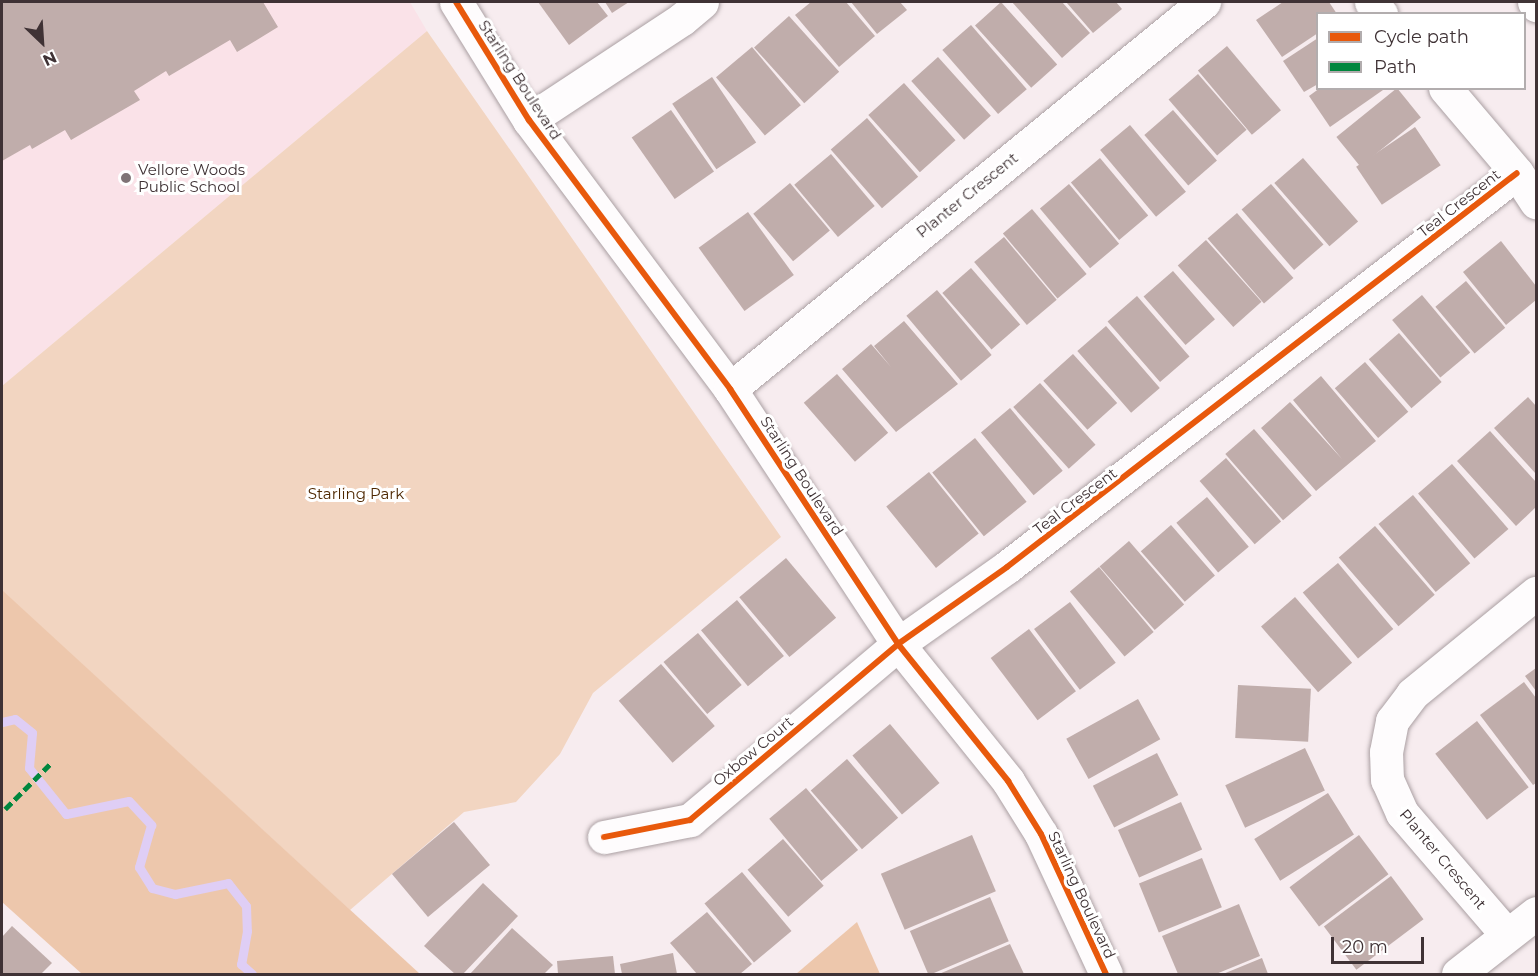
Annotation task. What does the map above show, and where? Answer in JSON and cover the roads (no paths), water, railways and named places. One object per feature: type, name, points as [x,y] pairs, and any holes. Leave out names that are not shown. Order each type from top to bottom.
[{"type":"street","name":"Starling Boulevard","points":[[456,2],[529,120],[730,389],[898,644],[1008,781],[1041,834],[1106,975]]},
{"type":"street","points":[[529,120],[682,19],[702,2]]},
{"type":"street","name":"Planter Crescent","points":[[730,389],[1204,2]]},
{"type":"street","points":[[1447,90],[1517,173],[1536,202]]},
{"type":"street","name":"Teal Crescent","points":[[898,644],[1007,567],[1517,173]]},
{"type":"street","name":"Planter Crescent","points":[[1507,935],[1402,813],[1386,780],[1386,752],[1392,721],[1412,694],[1536,593]]},
{"type":"street","name":"Oxbow Court","points":[[604,837],[690,820],[898,644]]},
{"type":"street","points":[[1458,975],[1536,913]]},
{"type":"waterway","points":[[2,722],[15,719],[32,733],[29,768],[66,814],[129,801],[151,825],[139,867],[152,888],[175,894],[228,883],[246,906],[247,931],[241,964],[252,974]]},
{"type":"place","name":"Vellore Woods Public School","points":[[126,178]]},
{"type":"park label","name":"Starling Park","points":[[356,494]]}]
